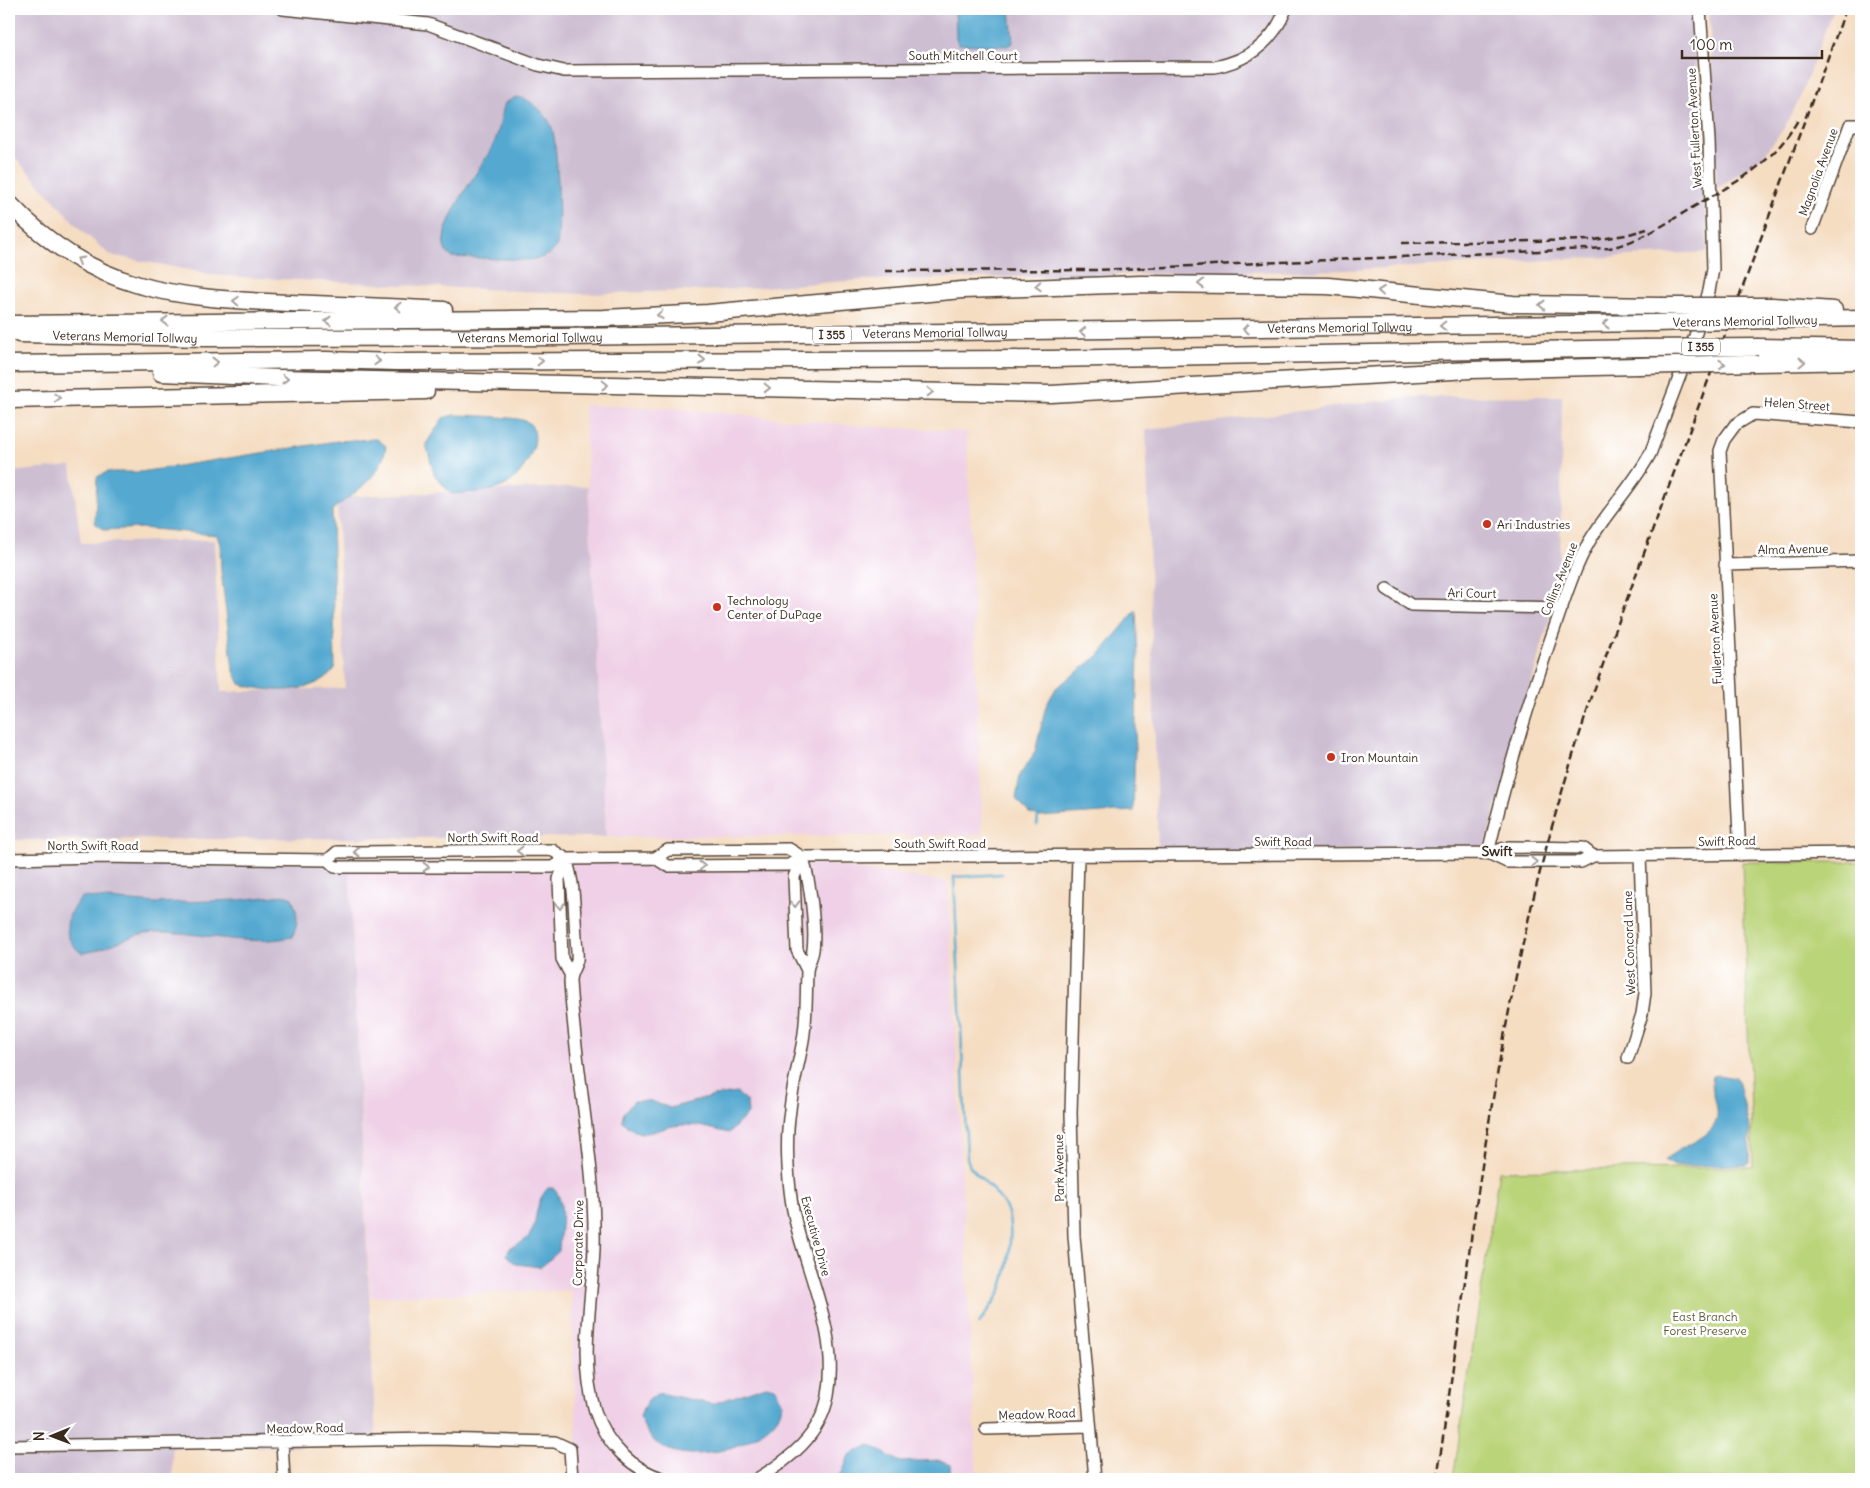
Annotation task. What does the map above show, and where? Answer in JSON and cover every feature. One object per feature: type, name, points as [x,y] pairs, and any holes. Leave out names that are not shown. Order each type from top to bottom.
[{"type":"highway","points":[[9,203],[55,245],[108,275],[154,291],[230,301],[604,318]]},
{"type":"highway","points":[[9,324],[604,318],[708,313],[962,290],[1141,284],[1328,286],[1513,304],[1661,306],[1770,313],[1861,312]]},
{"type":"highway","name":"Veterans Memorial Tollway","points":[[9,334],[206,338],[581,337],[1654,323],[1770,313],[1861,318]]},
{"type":"highway","name":"Veterans Memorial Tollway","points":[[9,365],[325,360],[417,362],[1049,359],[1644,348],[1758,347],[1861,349]]},
{"type":"highway","points":[[9,365],[278,378],[1051,394],[1470,370],[1861,361]]},
{"type":"highway","points":[[9,400],[392,393],[563,384]]},
{"type":"street","name":"South Mitchell Court","points":[[283,9],[428,24],[550,68],[564,71],[1215,67],[1236,61],[1267,43],[1286,9]]},
{"type":"street","name":"West Fullerton Avenue","points":[[1700,9],[1713,246]]},
{"type":"street","name":"Magnolia Avenue","points":[[1812,229],[1856,125]]},
{"type":"street","name":"Collins Avenue","points":[[1488,853],[1512,758],[1562,608],[1589,543],[1650,454],[1706,300],[1713,269],[1713,246]]},
{"type":"street","name":"Helen Street","points":[[1734,425],[1753,414],[1861,422]]},
{"type":"street","name":"Fullerton Avenue","points":[[1734,425],[1724,440],[1720,459],[1740,855]]},
{"type":"street","name":"Alma Avenue","points":[[1725,564],[1861,561]]},
{"type":"street","name":"Ari Court","points":[[1387,589],[1411,606],[1562,608]]},
{"type":"street","name":"South Swift Road","points":[[566,859],[656,858],[668,850],[780,849],[789,849],[802,857]]},
{"type":"street","name":"North Swift Road","points":[[9,859],[99,857],[328,860],[337,852],[552,850],[566,859],[552,867],[335,867],[328,860]]},
{"type":"street","name":"Swift Road","points":[[1078,856],[1488,853],[1508,862],[1582,862],[1593,856],[1861,853]]},
{"type":"street","name":"South Swift Road","points":[[656,858],[668,866],[677,866],[789,865],[802,857],[1078,856]]},
{"type":"street","name":"Park Avenue","points":[[1078,856],[1071,1113],[1074,1236],[1095,1479]]},
{"type":"street","name":"West Concord Lane","points":[[1628,1058],[1642,1014],[1646,993],[1640,856]]},
{"type":"street","name":"Executive Drive","points":[[757,1479],[787,1461],[813,1433],[824,1411],[830,1382],[824,1321],[794,1218],[787,1157],[790,1111],[806,1013],[807,970],[813,950],[809,876],[802,857]]},
{"type":"street","name":"Corporate Drive","points":[[566,859],[559,879],[562,959],[570,974],[573,1024],[593,1194],[594,1248],[588,1351],[591,1396],[599,1423],[614,1446],[639,1468],[665,1479]]},
{"type":"street","name":"Meadow Road","points":[[986,1429],[1090,1426]]},
{"type":"street","name":"Meadow Road","points":[[9,1446],[436,1439],[555,1442],[570,1450],[572,1479]]},
{"type":"street","points":[[282,1442],[284,1479]]},
{"type":"shaded area","points":[[9,9],[1692,9],[1708,252],[1348,270],[863,280],[720,290],[581,294],[220,276],[110,255],[81,230],[9,151]]},
{"type":"shaded area","points":[[1709,9],[1833,9],[1799,100],[1784,128],[1764,155],[1717,189]]},
{"type":"shaded area","points":[[1562,396],[1560,582],[1484,850],[1158,852],[1146,430],[1413,397]]},
{"type":"shaded area","points":[[584,405],[669,408],[849,425],[967,432],[982,835],[606,837]]},
{"type":"shaded area","points":[[71,466],[81,543],[214,540],[221,692],[345,688],[337,497],[588,486],[606,837],[9,840],[9,472]]},
{"type":"shaded area","points":[[349,862],[809,862],[948,882],[977,1479],[578,1479],[571,1290],[370,1297]]},
{"type":"shaded area","points":[[349,862],[376,1445],[172,1448],[173,1479],[9,1479],[9,865]]},
{"type":"green space","name":"East Branch Forest Preserve","points":[[1742,862],[1861,862],[1861,1479],[1453,1479],[1499,1171],[1753,1167]]},
{"type":"water","points":[[955,9],[1010,9],[1013,43],[1007,46],[958,44]]},
{"type":"water","points":[[516,97],[527,100],[538,108],[552,128],[556,150],[558,188],[559,225],[556,247],[547,255],[526,260],[452,257],[445,249],[444,236],[449,221],[457,204],[495,142],[505,103]]},
{"type":"water","points":[[453,415],[513,418],[526,421],[532,427],[535,436],[534,445],[525,465],[511,481],[504,486],[491,490],[451,494],[434,474],[426,444],[443,418]]},
{"type":"water","points":[[377,439],[386,446],[379,467],[366,483],[332,510],[335,669],[315,684],[303,688],[277,690],[240,684],[233,669],[221,571],[220,545],[217,535],[142,528],[104,530],[95,523],[97,477],[107,472],[140,472],[337,441]]},
{"type":"water","points":[[1136,610],[1138,658],[1133,811],[1040,817],[1029,814],[1016,799],[1020,775],[1035,752],[1046,706],[1056,688],[1098,656]]},
{"type":"water","points":[[285,895],[292,898],[296,908],[297,922],[292,937],[274,940],[240,940],[157,932],[138,935],[83,953],[72,943],[67,932],[68,919],[82,897],[156,903],[238,900]]},
{"type":"water","points":[[1713,1076],[1736,1078],[1739,1084],[1750,1131],[1749,1163],[1746,1165],[1675,1166],[1665,1161],[1677,1151],[1709,1132],[1714,1126],[1717,1118],[1717,1107],[1712,1081]]},
{"type":"water","points":[[737,1093],[747,1102],[748,1114],[729,1133],[686,1125],[667,1127],[645,1133],[630,1128],[622,1121],[624,1112],[634,1101],[651,1101],[670,1108],[714,1096]]},
{"type":"water","points":[[548,1188],[553,1188],[558,1194],[560,1202],[562,1218],[559,1251],[541,1267],[516,1264],[506,1255],[511,1247],[522,1242],[533,1230],[538,1205]]},
{"type":"water","points":[[766,1386],[775,1388],[783,1404],[779,1415],[755,1437],[724,1450],[691,1454],[676,1452],[663,1447],[652,1438],[640,1417],[646,1403],[659,1393],[712,1404]]},
{"type":"water","points":[[870,1445],[900,1462],[938,1460],[950,1465],[951,1479],[833,1479],[842,1473],[849,1455]]},
{"type":"waterway","points":[[1037,825],[1038,817]]},
{"type":"waterway","points":[[979,1324],[998,1296],[1003,1284],[1008,1262],[1010,1226],[1009,1216],[1003,1202],[990,1186],[970,1167],[967,1158],[954,877],[1002,874]]},
{"type":"railway","points":[[1437,1479],[1476,1204],[1499,1066],[1526,930],[1552,825],[1607,653],[1846,9]]},
{"type":"railway","points":[[885,271],[1097,270],[1609,248],[1632,241],[1654,231],[1754,170],[1778,148],[1799,118]]},
{"type":"railway","points":[[1402,243],[1594,240],[1626,235],[1647,229]]},
{"type":"place","name":"Ari Industries","points":[[1487,524]]},
{"type":"place","name":"Technology Center of DuPage","points":[[717,607]]},
{"type":"place","name":"Iron Mountain","points":[[1331,757]]},
{"type":"district","name":"Swift","points":[[1497,851]]}]
